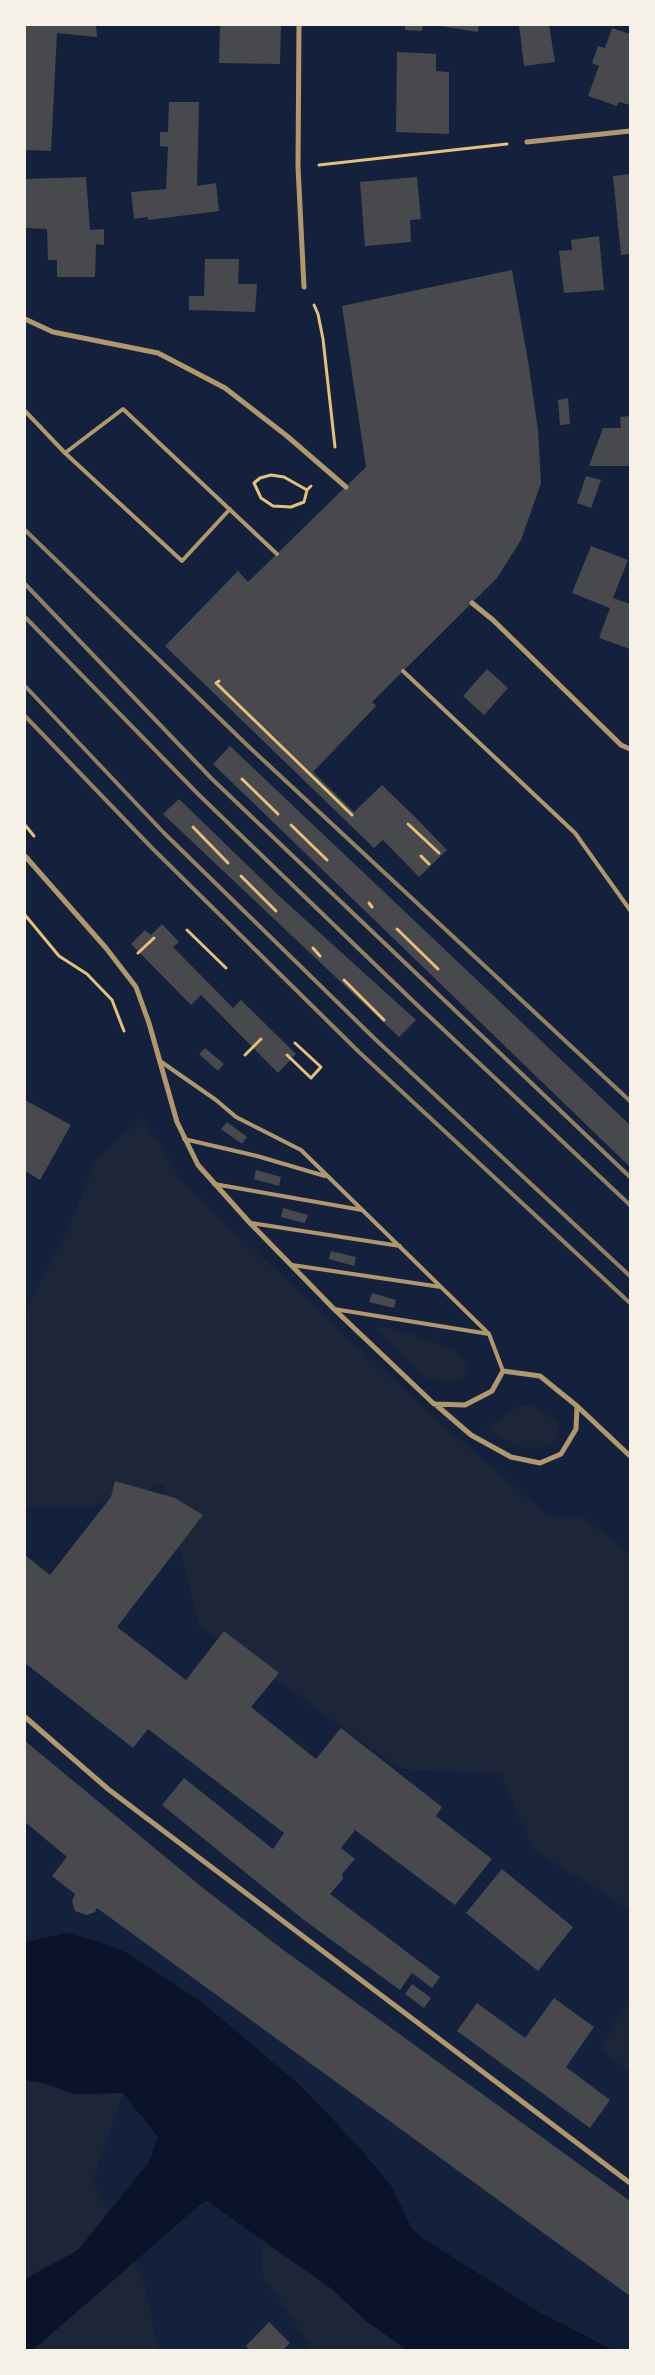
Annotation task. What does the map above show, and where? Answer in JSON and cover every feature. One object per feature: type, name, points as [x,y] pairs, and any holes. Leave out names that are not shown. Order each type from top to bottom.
[{"type":"street","points":[[300,25],[298,167],[304,286]]},
{"type":"street","points":[[527,142],[630,131]]},
{"type":"street","points":[[25,319],[53,332],[158,354],[224,388],[287,436],[346,487]]},
{"type":"street","points":[[472,603],[493,620],[621,745],[630,749]]},
{"type":"street","points":[[25,856],[106,948],[136,988],[160,1060],[183,1139],[198,1165],[213,1184],[334,1309],[434,1404],[471,1436],[511,1457],[540,1463],[561,1454],[576,1429],[576,1406]]},
{"type":"street","points":[[434,1404],[465,1404],[492,1391],[503,1371],[540,1376],[630,1456]]},
{"type":"street","points":[[25,1717],[108,1789],[630,2183]]},
{"type":"lane","points":[[65,453],[123,409],[230,508],[276,554]]},
{"type":"lane","points":[[25,411],[65,453],[182,561],[230,508]]},
{"type":"lane","points":[[403,671],[575,833],[630,910]]},
{"type":"lane","points":[[160,1060],[216,1100],[236,1117],[301,1150],[489,1334],[503,1371]]},
{"type":"lane","points":[[183,1139],[256,1156],[327,1176]]},
{"type":"lane","points":[[213,1184],[362,1210]]},
{"type":"lane","points":[[250,1223],[400,1246]]},
{"type":"lane","points":[[291,1265],[441,1287]]},
{"type":"lane","points":[[334,1309],[489,1334]]},
{"type":"path","points":[[298,167],[527,142]]},
{"type":"path","points":[[304,286],[318,314],[323,339],[336,457],[306,490],[304,502],[292,507],[273,506],[261,498],[254,483],[260,478],[271,475],[284,477],[306,490]]},
{"type":"path","points":[[219,681],[216,683],[352,815]]},
{"type":"path","points":[[242,779],[278,814]]},
{"type":"path","points":[[408,824],[439,854]]},
{"type":"path","points":[[291,825],[327,860]]},
{"type":"path","points":[[193,828],[228,863]]},
{"type":"path","points":[[421,856],[429,864]]},
{"type":"path","points":[[241,876],[276,912]]},
{"type":"path","points":[[369,903],[372,907]]},
{"type":"path","points":[[25,915],[59,956],[87,974],[112,1000],[124,1031]]},
{"type":"path","points":[[397,929],[438,969]]},
{"type":"path","points":[[187,930],[226,968]]},
{"type":"path","points":[[138,954],[154,938]]},
{"type":"path","points":[[313,948],[320,956]]},
{"type":"path","points":[[344,980],[384,1020]]},
{"type":"path","points":[[245,1055],[262,1039]]},
{"type":"path","points":[[287,1055],[311,1078],[321,1068],[295,1043]]},
{"type":"shaded area","points":[[142,1118],[185,1185],[430,1414],[548,1516],[583,1517],[630,1554],[630,1910],[533,1849],[501,1774],[401,1769],[198,1624],[163,1484],[89,1507],[25,1507],[25,1311],[67,1231],[97,1159]]},
{"type":"shaded area","points":[[382,1326],[417,1336],[452,1350],[468,1364],[468,1371],[462,1379],[449,1384],[423,1376],[377,1330],[378,1327]]},
{"type":"shaded area","points":[[531,1405],[555,1420],[559,1427],[555,1442],[546,1447],[525,1448],[516,1446],[485,1427],[496,1423],[518,1407]]},
{"type":"shaded area","points":[[67,1933],[97,1941],[127,1953],[203,2003],[302,2087],[359,2147],[392,2187],[411,2227],[420,2236],[539,2312],[613,2350],[407,2350],[366,2321],[332,2289],[207,2201],[201,2204],[33,2350],[25,2350],[25,2279],[78,2250],[149,2162],[158,2137],[123,2093],[74,2094],[44,2083],[25,2080],[25,1942]]},
{"type":"shaded area","points":[[630,1996],[630,2073],[601,2048]]},
{"type":"shaded area","points":[[25,2080],[44,2083],[74,2094],[124,2093],[92,2181],[144,2284],[159,2350],[25,2350]]},
{"type":"shaded area","points":[[262,2241],[332,2289],[366,2321],[407,2350],[304,2350],[309,2344],[263,2276]]},
{"type":"building","points":[[25,25],[96,25],[97,37],[57,33],[51,151],[25,150]]},
{"type":"building","points":[[220,25],[281,25],[280,64],[219,63]]},
{"type":"building","points":[[405,25],[423,25],[422,31],[405,30]]},
{"type":"building","points":[[434,25],[479,25],[478,32]]},
{"type":"building","points":[[519,25],[549,25],[555,62],[524,66]]},
{"type":"building","points":[[612,28],[630,34],[630,105],[619,102],[617,106],[588,96],[599,66],[592,63],[598,46],[605,48]]},
{"type":"building","points":[[397,52],[436,54],[436,71],[449,72],[449,134],[396,132]]},
{"type":"building","points":[[169,102],[199,102],[197,186],[216,183],[219,211],[148,220],[148,217],[134,219],[131,192],[166,189],[168,147],[160,146],[160,132],[168,132]]},
{"type":"building","points":[[630,174],[630,254],[621,255],[613,176]]},
{"type":"building","points":[[86,177],[90,230],[104,229],[104,245],[96,244],[95,277],[57,277],[57,260],[48,260],[47,229],[25,228],[25,179]]},
{"type":"building","points":[[417,177],[421,219],[410,220],[411,242],[365,246],[360,182]]},
{"type":"building","points":[[599,236],[604,290],[564,293],[559,251],[572,250],[571,240]]},
{"type":"building","points":[[205,259],[239,259],[238,284],[257,284],[255,312],[189,310],[189,296],[204,296]]},
{"type":"building","points":[[512,270],[538,430],[541,483],[521,540],[497,578],[372,702],[376,706],[313,772],[354,812],[382,785],[415,817],[447,850],[419,877],[383,840],[374,848],[165,646],[238,571],[248,582],[366,467],[342,306]]},
{"type":"building","points":[[568,398],[570,424],[560,425],[558,400]]},
{"type":"building","points":[[630,416],[630,466],[589,466],[603,428],[621,428],[620,417]]},
{"type":"building","points":[[586,476],[601,480],[591,508],[577,503]]},
{"type":"building","points":[[591,546],[628,560],[613,598],[630,604],[630,649],[599,638],[610,608],[572,593]]},
{"type":"building","points":[[487,669],[508,688],[484,715],[463,696]]},
{"type":"building","points":[[230,746],[630,1125],[630,1167],[213,764]]},
{"type":"building","points":[[179,799],[277,894],[416,1020],[399,1037],[163,814]]},
{"type":"building","points":[[162,924],[179,942],[173,947],[233,1008],[241,1000],[296,1054],[278,1073],[201,995],[191,1005],[131,944],[145,930],[151,935]]},
{"type":"building","points":[[205,1048],[224,1064],[218,1071],[199,1054]]},
{"type":"building","points":[[25,1100],[71,1125],[40,1180],[25,1171]]},
{"type":"building","points":[[227,1122],[247,1137],[242,1144],[221,1129]]},
{"type":"building","points":[[256,1170],[281,1177],[279,1186],[254,1179]]},
{"type":"building","points":[[283,1208],[308,1215],[305,1223],[281,1217]]},
{"type":"building","points":[[331,1251],[356,1257],[354,1266],[329,1259]]},
{"type":"building","points":[[372,1293],[396,1300],[394,1308],[369,1302]]},
{"type":"building","points":[[115,1481],[175,1498],[203,1515],[117,1627],[186,1680],[224,1631],[279,1673],[251,1707],[316,1759],[341,1728],[442,1807],[436,1816],[492,1859],[455,1905],[355,1830],[341,1848],[355,1859],[342,1874],[343,1879],[330,1894],[440,1977],[432,1988],[412,1973],[400,1990],[304,1920],[162,1805],[184,1778],[273,1849],[284,1833],[148,1729],[133,1748],[25,1663],[25,1555],[50,1575],[111,1497]]},
{"type":"building","points":[[25,1741],[203,1888],[282,1949],[630,2201],[630,2296],[97,1908],[95,1912],[87,1915],[75,1911],[72,1901],[75,1894],[52,1876],[67,1857],[25,1822]]},
{"type":"building","points":[[502,1869],[573,1927],[538,1971],[466,1913]]},
{"type":"building","points":[[412,1984],[431,1998],[424,2008],[405,1994]]},
{"type":"building","points":[[554,1998],[594,2027],[566,2067],[610,2100],[590,2128],[457,2031],[477,2003],[525,2038]]},
{"type":"building","points":[[269,2322],[290,2343],[283,2350],[250,2350],[246,2346]]},
{"type":"railway","points":[[25,530],[247,745],[630,1101]]},
{"type":"railway","points":[[25,584],[212,779],[630,1177]]},
{"type":"railway","points":[[25,617],[199,795],[414,1002],[630,1205]]},
{"type":"railway","points":[[25,686],[164,833],[375,1039],[630,1276]]},
{"type":"railway","points":[[25,716],[151,847],[359,1052],[630,1303]]}]
